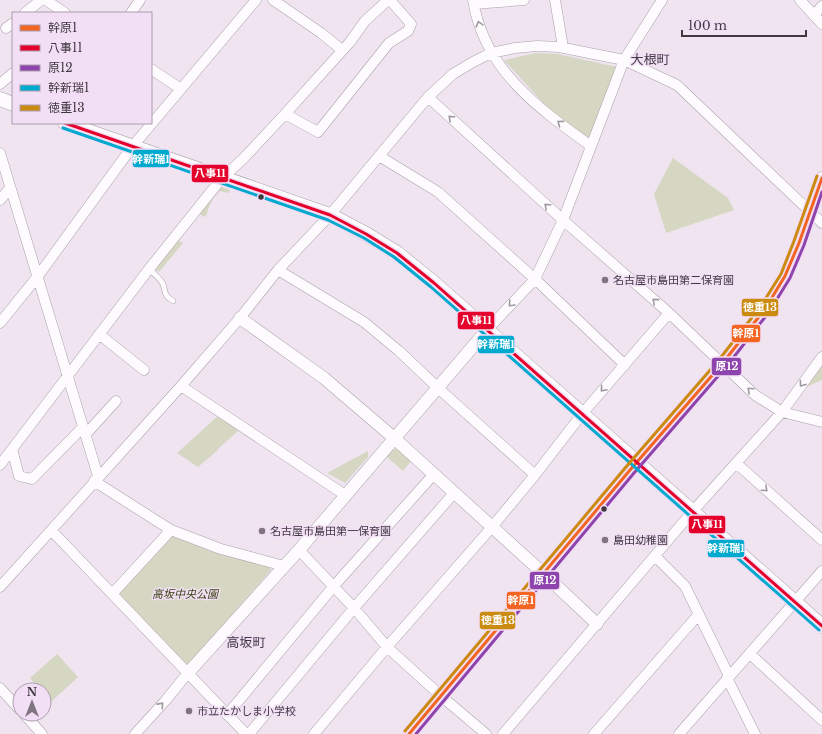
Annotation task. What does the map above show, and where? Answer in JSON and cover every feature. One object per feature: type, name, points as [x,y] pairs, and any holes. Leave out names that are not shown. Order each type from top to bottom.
[{"type":"main road","points":[[0,99],[12,104]]},
{"type":"main road","points":[[68,124],[330,215],[398,253],[822,626]]},
{"type":"street","points":[[26,12],[41,0]]},
{"type":"street","points":[[46,0],[64,12]]},
{"type":"street","points":[[131,12],[140,0]]},
{"type":"street","points":[[152,123],[256,0]]},
{"type":"street","points":[[274,0],[342,50]]},
{"type":"street","points":[[0,465],[148,269],[222,178],[243,159],[285,114],[350,42],[365,21],[389,0],[411,24],[402,36],[388,43],[318,132],[285,114]]},
{"type":"street","points":[[524,0],[473,2],[481,30],[491,53],[527,96],[555,120],[591,146]]},
{"type":"street","points":[[554,0],[563,47]]},
{"type":"street","points":[[135,734],[299,550],[487,330],[534,279],[563,220],[624,60],[662,0]]},
{"type":"street","points":[[800,0],[822,24]]},
{"type":"street","points":[[814,15],[822,6]]},
{"type":"street","points":[[0,587],[181,386],[240,318],[278,270],[330,215],[428,97],[453,74],[491,53],[515,48],[537,46],[563,47],[624,60],[677,85],[822,223]]},
{"type":"street","points":[[152,70],[181,89]]},
{"type":"street","points":[[0,84],[12,74]]},
{"type":"street","points":[[428,97],[563,220],[669,313],[755,395],[782,412],[822,422]]},
{"type":"street","points":[[0,323],[38,276],[132,147],[151,124]]},
{"type":"street","points":[[0,153],[68,375],[96,479],[171,530],[221,549],[284,566]]},
{"type":"street","points":[[379,156],[438,192],[534,279],[625,365]]},
{"type":"street","points":[[409,734],[440,695],[722,364],[765,309],[785,276],[799,243],[822,178]]},
{"type":"street","points":[[0,200],[10,188]]},
{"type":"street","points":[[278,270],[364,322],[399,351],[535,475]]},
{"type":"street","points":[[314,734],[387,647],[492,527],[535,475],[582,414],[669,313]]},
{"type":"street","points":[[240,318],[324,378],[434,474],[597,624]]},
{"type":"street","points":[[99,334],[144,370]]},
{"type":"street","points":[[503,734],[692,512],[782,412],[822,357]]},
{"type":"street","points":[[181,386],[345,495]]},
{"type":"street","points":[[12,449],[20,476],[32,478],[116,401]]},
{"type":"street","points":[[736,463],[822,540]]},
{"type":"street","points":[[227,715],[333,587],[434,474]]},
{"type":"street","points":[[249,734],[354,608],[454,494]]},
{"type":"street","points":[[51,530],[246,734]]},
{"type":"street","points":[[112,594],[171,530]]},
{"type":"street","points":[[299,550],[354,608],[387,647],[486,734]]},
{"type":"street","points":[[655,556],[685,586],[755,734]]},
{"type":"street","points":[[679,734],[822,571]]},
{"type":"street","points":[[594,734],[699,614]]},
{"type":"street","points":[[750,654],[822,720]]},
{"type":"street","points":[[0,688],[12,701]]},
{"type":"street","points":[[31,722],[42,734]]},
{"type":"lane","points":[[148,269],[159,278],[163,284],[164,292],[173,301]]},
{"type":"green space","points":[[536,53],[558,54],[617,67],[588,140],[546,106],[504,60]]},
{"type":"green space","points":[[673,158],[728,198],[734,210],[666,233],[654,194]]},
{"type":"green space","points":[[218,186],[230,190],[228,193],[220,191],[215,196],[208,209],[206,217],[198,214]]},
{"type":"green space","points":[[178,240],[183,243],[159,272],[155,269]]},
{"type":"green space","points":[[822,361],[822,380],[804,388]]},
{"type":"green space","points":[[219,415],[238,429],[238,431],[218,450],[198,467],[177,453]]},
{"type":"green space","points":[[394,449],[397,449],[411,461],[403,471],[387,457]]},
{"type":"green space","points":[[368,451],[368,457],[345,483],[327,473]]},
{"type":"green space","name":"高坂中央公園","points":[[175,536],[210,551],[270,567],[271,570],[189,664],[184,664],[119,597],[120,592],[170,537]]},
{"type":"green space","points":[[57,654],[78,677],[52,701],[52,682],[33,682],[30,678]]},
{"type":"transit line","name":"八事11","points":[[68,124],[330,215],[366,234],[397,253],[434,283],[822,626]]},
{"type":"transit line","name":"幹新瑞1","points":[[63,128],[328,220],[364,238],[394,257],[431,287],[819,630]]},
{"type":"transit line","name":"徳重13","points":[[405,731],[626,467],[718,361],[761,306],[781,274],[817,176]]},
{"type":"transit line","name":"幹原1","points":[[409,734],[630,470],[722,364],[765,309],[785,276],[799,243],[822,178]]},
{"type":"transit line","name":"原12","points":[[416,734],[634,473],[726,367],[769,312],[790,278],[804,245],[822,192]]},
{"type":"place","name":"名古屋市島田第二保育園","points":[[605,280]]},
{"type":"place","name":"名古屋市島田第一保育園","points":[[262,531]]},
{"type":"place","name":"島田幼稚園","points":[[605,540]]},
{"type":"place","name":"市立たかしま小学校","points":[[189,711]]},
{"type":"district","name":"大根町","points":[[650,59]]},
{"type":"district","name":"高坂町","points":[[246,642]]}]
